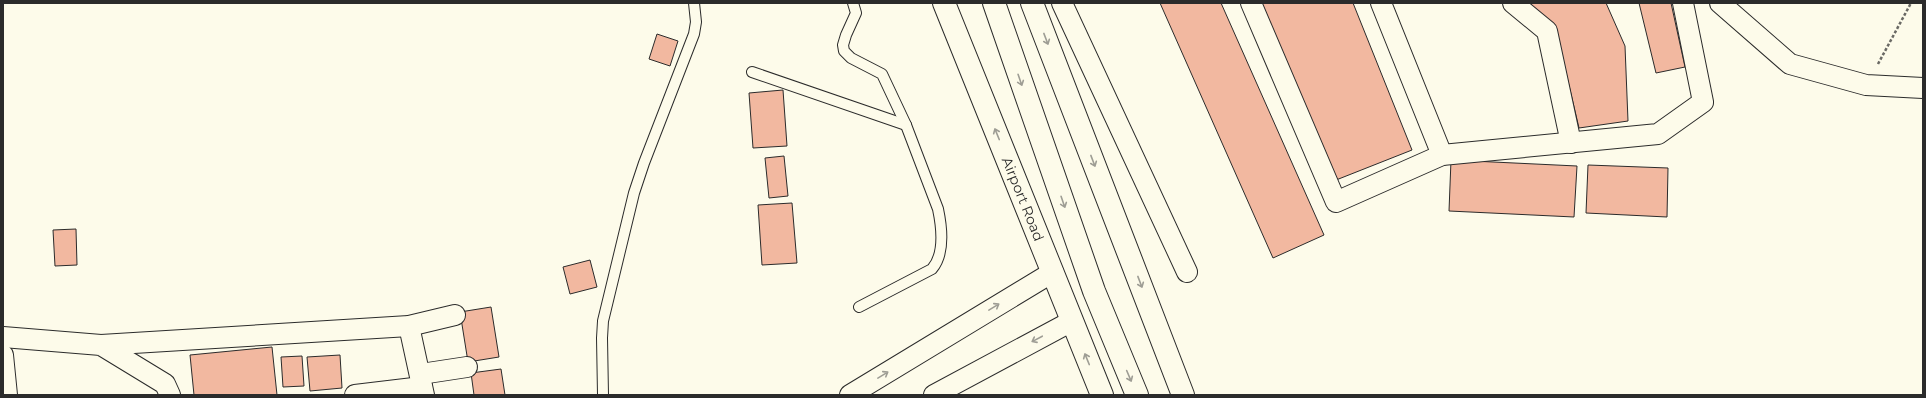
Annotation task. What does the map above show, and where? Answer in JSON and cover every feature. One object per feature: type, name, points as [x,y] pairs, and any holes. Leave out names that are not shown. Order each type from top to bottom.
[{"type":"main road","name":"Airport Road","points":[[944,3],[1102,395]]},
{"type":"main road","points":[[994,3],[1094,291],[1137,395]]},
{"type":"main road","points":[[1032,3],[1183,395]]},
{"type":"street","points":[[1062,3],[1187,272]]},
{"type":"street","points":[[1251,3],[1336,202],[1442,155],[1658,134],[1703,102],[1683,3]]},
{"type":"street","points":[[1381,3],[1442,155]]},
{"type":"street","points":[[1513,3],[1547,31],[1571,143]]},
{"type":"street","points":[[1720,3],[1790,64],[1866,85],[1923,88]]},
{"type":"street","points":[[850,395],[1053,272]]},
{"type":"street","points":[[3,337],[101,346],[409,326],[455,315]]},
{"type":"street","points":[[934,395],[1072,321]]},
{"type":"street","points":[[409,326],[422,385]]},
{"type":"street","points":[[101,346],[165,384],[170,395]]},
{"type":"street","points":[[3,355],[7,395]]},
{"type":"street","points":[[355,395],[422,385],[467,367]]},
{"type":"lane","points":[[603,395],[602,338],[604,321],[634,193],[644,163],[694,34],[696,22],[694,3]]},
{"type":"lane","points":[[853,3],[856,13],[846,35],[843,45],[844,51],[851,58],[882,73],[906,125],[938,209],[940,219],[940,253],[936,264],[926,274],[859,307]]},
{"type":"lane","points":[[752,72],[906,125]]},
{"type":"path","points":[[1866,85],[1911,3]]},
{"type":"building","points":[[1160,3],[1221,3],[1324,235],[1273,258]]},
{"type":"building","points":[[1259,3],[1353,3],[1412,150],[1331,182]]},
{"type":"building","points":[[1529,3],[1606,3],[1625,46],[1628,121],[1579,128],[1555,26]]},
{"type":"building","points":[[1639,3],[1671,3],[1685,67],[1656,73]]},
{"type":"building","points":[[657,34],[678,41],[670,66],[649,59]]},
{"type":"building","points":[[783,90],[787,146],[753,148],[749,93]]},
{"type":"building","points":[[784,156],[788,196],[769,198],[765,158]]},
{"type":"building","points":[[1451,160],[1577,166],[1574,217],[1449,211]]},
{"type":"building","points":[[1588,165],[1668,168],[1667,217],[1586,213]]},
{"type":"building","points":[[792,203],[797,263],[762,265],[758,205]]},
{"type":"building","points":[[76,229],[77,265],[55,266],[53,230]]},
{"type":"building","points":[[590,260],[597,287],[570,294],[563,267]]},
{"type":"building","points":[[491,307],[499,357],[468,362],[460,312]]},
{"type":"building","points":[[272,347],[277,395],[194,395],[190,355]]},
{"type":"building","points":[[340,355],[342,388],[310,391],[307,357]]},
{"type":"building","points":[[302,356],[304,386],[283,387],[281,357]]},
{"type":"building","points":[[501,369],[505,395],[474,395],[471,373]]}]
